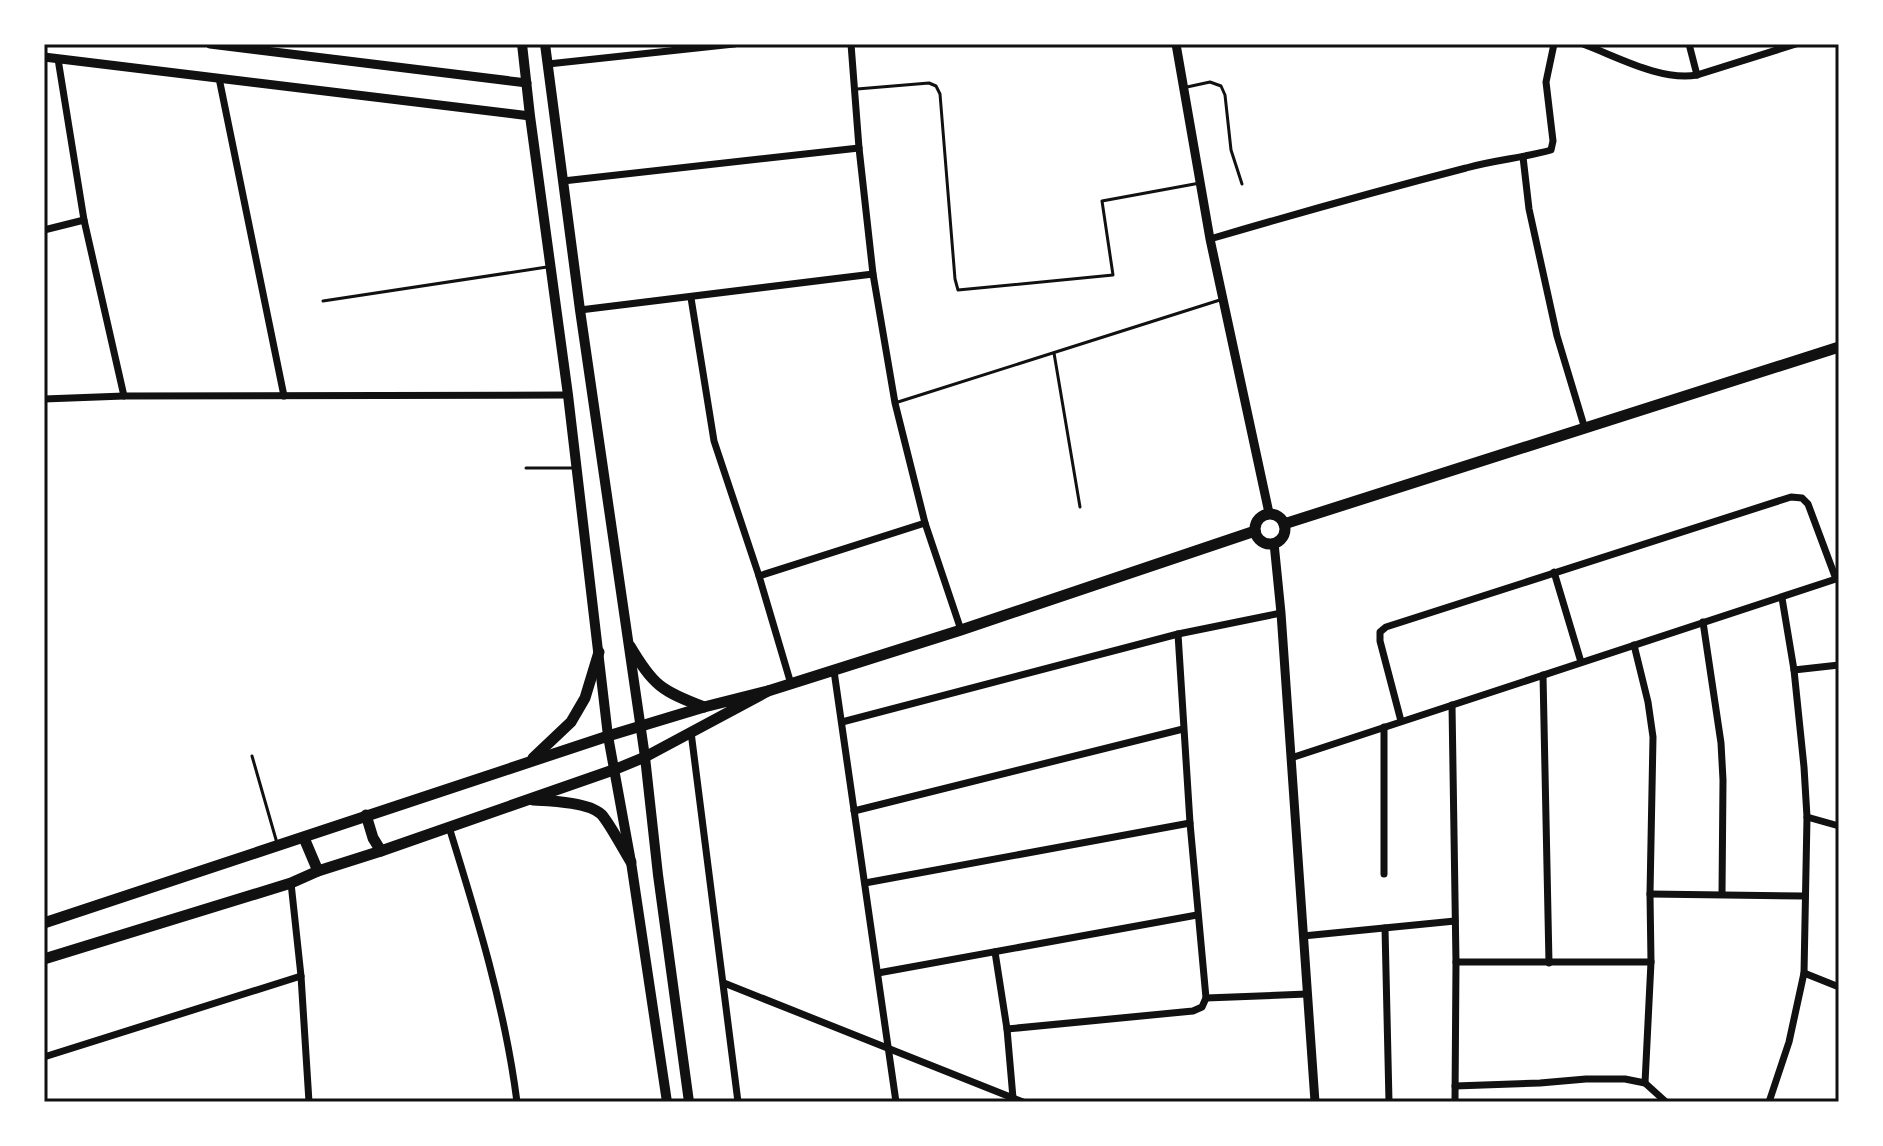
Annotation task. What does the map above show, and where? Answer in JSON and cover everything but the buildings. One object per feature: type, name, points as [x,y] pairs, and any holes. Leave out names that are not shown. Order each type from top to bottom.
[{"type":"main road","points":[[522,44],[608,736],[631,862],[667,1102]]},
{"type":"main road","points":[[545,44],[580,310],[630,646],[689,1102]]},
{"type":"main road","points":[[1284,524],[1839,347]]},
{"type":"main road","points":[[1269,513],[1278,516],[1284,524],[1282,538],[1274,543],[1260,540],[1255,531],[1257,521],[1269,513]]},
{"type":"main road","points":[[44,923],[608,736],[834,671],[1255,531]]},
{"type":"main road","points":[[630,646],[654,682],[668,693],[704,707]]},
{"type":"main road","points":[[528,762],[571,722],[585,698],[599,652]]},
{"type":"main road","points":[[44,959],[291,883],[616,769],[645,757],[768,691]]},
{"type":"main road","points":[[529,799],[579,805],[601,814],[631,862]]},
{"type":"main road","points":[[366,815],[381,851]]},
{"type":"main road","points":[[304,838],[318,871]]},
{"type":"street","points":[[210,44],[527,83]]},
{"type":"street","points":[[548,64],[734,44]]},
{"type":"street","points":[[851,44],[873,274],[895,403],[925,523],[961,630]]},
{"type":"street","points":[[1176,44],[1210,239],[1269,513]]},
{"type":"street","points":[[1210,239],[1383,189],[1487,162],[1551,150],[1553,141],[1546,82],[1554,44]]},
{"type":"street","points":[[1583,44],[1681,78],[1796,44]]},
{"type":"street","points":[[1689,44],[1697,75]]},
{"type":"street","points":[[44,57],[530,116]]},
{"type":"street","points":[[58,59],[84,220],[124,396]]},
{"type":"street","points":[[219,78],[284,396]]},
{"type":"street","points":[[563,181],[859,148]]},
{"type":"street","points":[[1523,157],[1529,209],[1557,336],[1585,429]]},
{"type":"street","points":[[44,230],[84,220]]},
{"type":"street","points":[[580,310],[873,274]]},
{"type":"street","points":[[691,298],[714,441],[791,684]]},
{"type":"street","points":[[44,399],[568,395]]},
{"type":"street","points":[[1291,758],[1838,579],[1808,504],[1802,498],[1791,497],[1386,627],[1380,632],[1380,641],[1401,721]]},
{"type":"street","points":[[759,576],[925,523]]},
{"type":"street","points":[[1274,543],[1315,1102]]},
{"type":"street","points":[[1554,572],[1581,662]]},
{"type":"street","points":[[1770,1102],[1789,1042],[1804,973],[1807,817],[1794,670],[1782,598]]},
{"type":"street","points":[[842,722],[1178,634],[1281,613]]},
{"type":"street","points":[[1703,622],[1721,743],[1722,894]]},
{"type":"street","points":[[1007,1029],[1193,1011],[1202,1007],[1206,998],[1197,915],[1178,634]]},
{"type":"street","points":[[1634,645],[1653,737],[1651,962],[1645,1083]]},
{"type":"street","points":[[1794,670],[1839,665]]},
{"type":"street","points":[[834,671],[896,1102]]},
{"type":"street","points":[[1543,675],[1549,963]]},
{"type":"street","points":[[1452,705],[1455,1102]]},
{"type":"street","points":[[1384,727],[1384,874]]},
{"type":"street","points":[[854,811],[1183,729]]},
{"type":"street","points":[[691,732],[738,1102]]},
{"type":"street","points":[[1807,817],[1839,826]]},
{"type":"street","points":[[865,883],[1190,823]]},
{"type":"street","points":[[449,827],[486,947],[517,1102]]},
{"type":"street","points":[[291,883],[309,1102]]},
{"type":"street","points":[[1650,894],[1804,896]]},
{"type":"street","points":[[878,973],[1197,915]]},
{"type":"street","points":[[1303,936],[1455,921]]},
{"type":"street","points":[[1385,928],[1389,1102]]},
{"type":"street","points":[[995,952],[1007,1029],[1013,1098]]},
{"type":"street","points":[[1456,962],[1651,962]]},
{"type":"street","points":[[1804,973],[1839,987]]},
{"type":"street","points":[[44,1057],[301,976]]},
{"type":"street","points":[[724,983],[1023,1102]]},
{"type":"street","points":[[1206,998],[1307,994]]},
{"type":"street","points":[[1455,1086],[1625,1079],[1645,1083],[1666,1102]]},
{"type":"lane","points":[[1183,88],[1210,82],[1221,86],[1225,95],[1231,150],[1242,184]]},
{"type":"lane","points":[[856,89],[929,83],[936,86],[940,94],[958,290],[1113,275],[1102,201],[1200,183]]},
{"type":"lane","points":[[323,301],[551,266]]},
{"type":"lane","points":[[895,403],[1223,299]]},
{"type":"lane","points":[[1054,353],[1080,507]]},
{"type":"lane","points":[[526,468],[577,468]]},
{"type":"lane","points":[[252,756],[278,847]]}]
